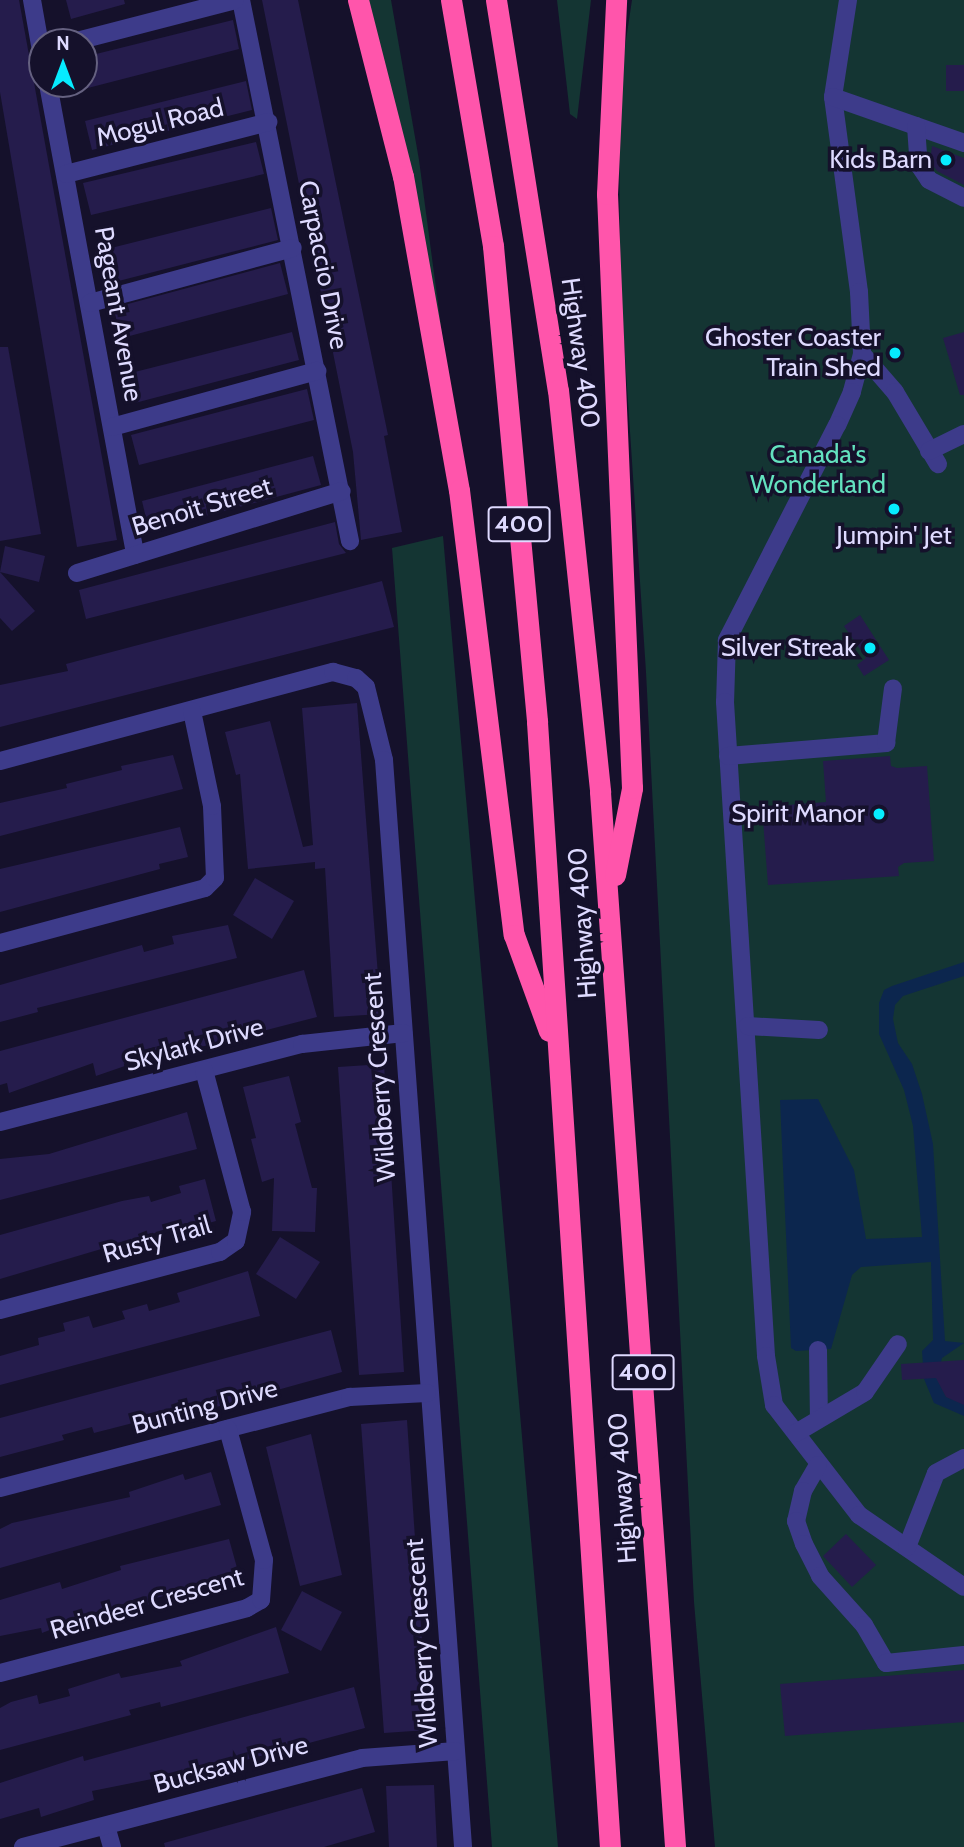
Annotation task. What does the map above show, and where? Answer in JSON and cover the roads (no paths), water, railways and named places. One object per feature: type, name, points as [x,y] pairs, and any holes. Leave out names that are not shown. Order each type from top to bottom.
[{"type":"highway","points":[[358,0],[403,176],[459,489],[514,935],[556,1051]]},
{"type":"highway","name":"Highway 400","points":[[451,0],[495,260],[537,722],[556,1051],[610,1847]]},
{"type":"highway","name":"Highway 400","points":[[496,0],[558,390],[610,897],[675,1847]]},
{"type":"highway","points":[[610,897],[632,788],[607,194],[616,0]]},
{"type":"street","points":[[32,0],[37,28]]},
{"type":"street","points":[[98,36],[235,0]]},
{"type":"street","name":"Carpaccio Drive","points":[[241,0],[268,122],[350,541]]},
{"type":"street","points":[[848,0],[833,97],[859,292],[862,354],[852,392],[837,425],[727,640],[729,756],[748,1026],[766,1356],[775,1405],[859,1516],[964,1587]]},
{"type":"street","points":[[833,97],[964,143]]},
{"type":"street","name":"Pageant Avenue","points":[[51,98],[135,555]]},
{"type":"street","name":"Mogul Road","points":[[65,174],[268,122]]},
{"type":"street","points":[[916,126],[919,165],[929,180],[964,198]]},
{"type":"street","points":[[90,303],[293,248]]},
{"type":"street","points":[[862,354],[895,392],[934,457],[964,434]]},
{"type":"street","points":[[112,427],[317,371]]},
{"type":"street","name":"Benoit Street","points":[[77,573],[342,491]]},
{"type":"street","name":"Wildberry Crescent","points":[[0,761],[333,672],[356,678],[366,687],[384,760],[427,1393],[463,1847]]},
{"type":"street","points":[[729,756],[886,743],[892,688]]},
{"type":"street","points":[[0,943],[205,888],[215,878],[212,806],[192,711]]},
{"type":"street","points":[[748,1026],[819,1030]]},
{"type":"street","name":"Skylark Drive","points":[[0,1122],[321,1040],[404,1033]]},
{"type":"street","name":"Rusty Trail","points":[[0,1310],[220,1252],[236,1241],[242,1212],[204,1070]]},
{"type":"street","points":[[796,1433],[865,1392],[898,1344]]},
{"type":"street","points":[[818,1350],[819,1418]]},
{"type":"street","name":"Bunting Drive","points":[[0,1488],[349,1397],[427,1393]]},
{"type":"street","name":"Reindeer Crescent","points":[[0,1673],[247,1608],[261,1600],[264,1560],[228,1429]]},
{"type":"street","points":[[907,1547],[936,1473],[964,1458]]},
{"type":"street","points":[[818,1465],[803,1491],[796,1521],[804,1545],[820,1576],[864,1625],[886,1663],[964,1655]]},
{"type":"street","name":"Bucksaw Drive","points":[[23,1847],[362,1758],[456,1751]]},
{"type":"street","points":[[106,1826],[111,1847]]},
{"type":"water","points":[[964,962],[964,976],[903,996],[895,1005],[893,1019],[898,1043],[912,1064],[922,1094],[933,1144],[945,1341],[964,1343],[942,1358],[937,1379],[946,1397],[964,1404],[964,1416],[934,1403],[924,1379],[922,1351],[933,1340],[931,1262],[861,1267],[852,1275],[831,1349],[796,1351],[791,1348],[780,1100],[818,1099],[854,1170],[866,1239],[922,1237],[913,1126],[904,1090],[879,1034],[879,1003],[884,990],[892,986]]},
{"type":"place","name":"Kids Barn","points":[[946,160]]},
{"type":"place","name":"Ghoster Coaster Train Shed","points":[[895,353]]},
{"type":"place","name":"Jumpin' Jet","points":[[894,509]]},
{"type":"place","name":"Silver Streak","points":[[870,648]]},
{"type":"place","name":"Spirit Manor","points":[[879,814]]},
{"type":"park label","name":"Canada's Wonderland","points":[[818,470]]}]
